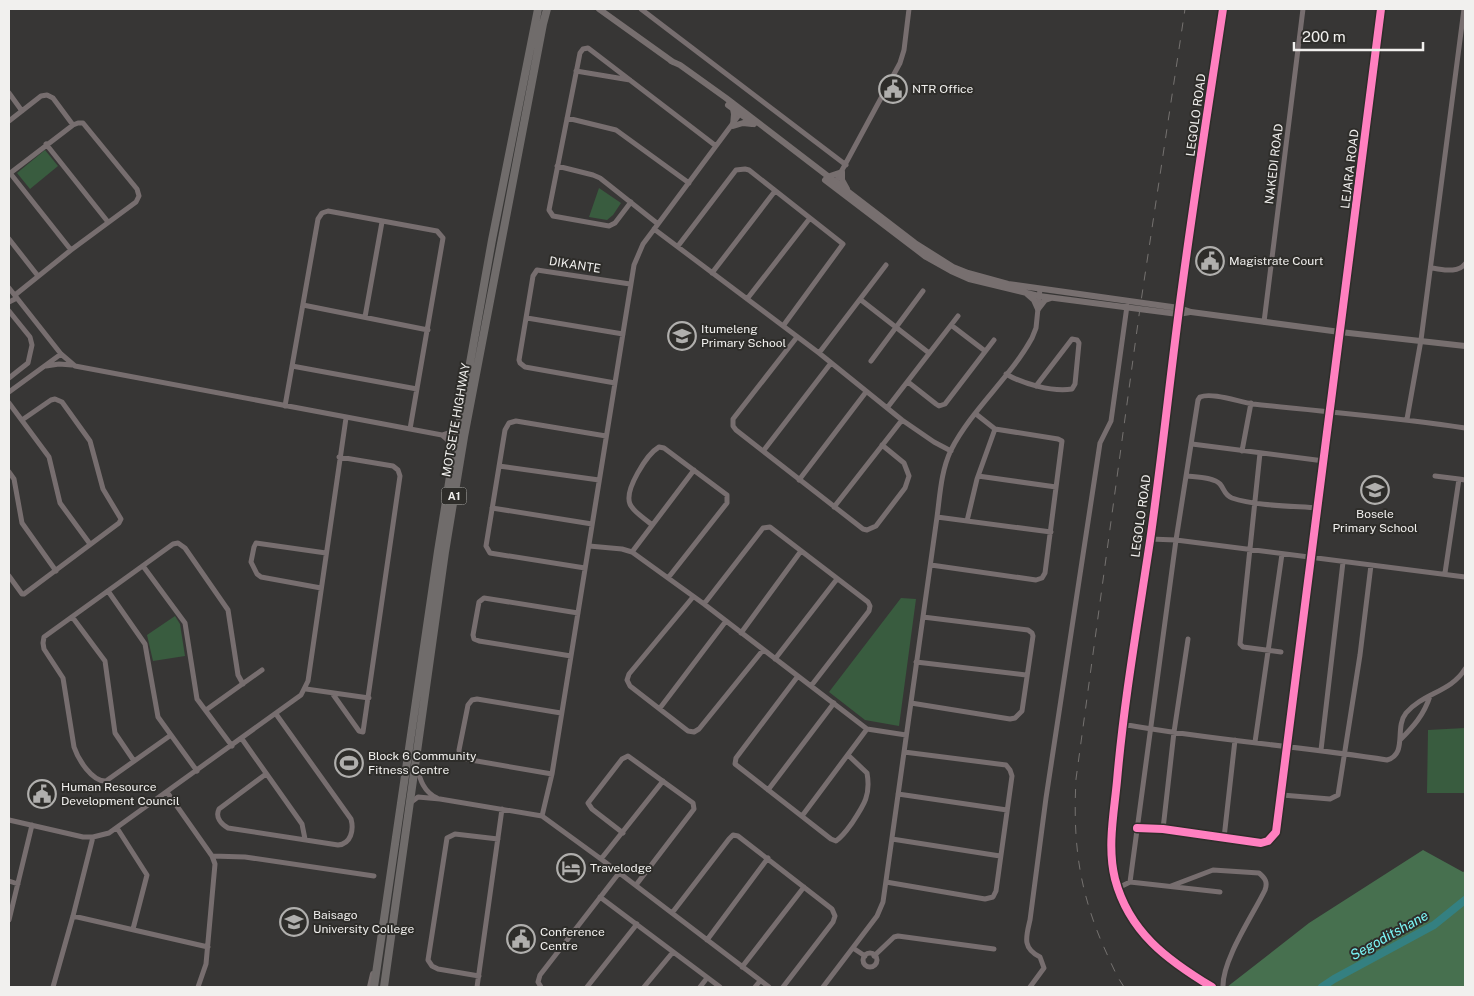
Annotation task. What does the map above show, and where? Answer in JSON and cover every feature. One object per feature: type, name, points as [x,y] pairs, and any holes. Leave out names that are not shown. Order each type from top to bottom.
[{"type":"highway","name":"MOTSETE HIGHWAY","points":[[374,987],[436,560],[453,458],[492,240],[538,9]]},
{"type":"highway","name":"MOTSETE HIGHWAY","points":[[385,985],[445,552],[464,437],[543,24],[548,9]]},
{"type":"main road","points":[[599,9],[741,113],[928,255],[951,271],[969,279],[1026,292],[1040,292],[1052,297],[1465,346]]},
{"type":"main road","points":[[671,61],[680,65],[827,177],[834,185],[850,194],[928,255],[968,273],[1040,292],[1179,311]]},
{"type":"main road","points":[[733,108],[733,126],[743,123],[754,124]]},
{"type":"main road","points":[[827,177],[842,172],[844,184],[850,194]]},
{"type":"main road","points":[[1026,292],[1034,300],[1038,308],[1045,300],[1052,297]]},
{"type":"main road","points":[[370,987],[384,917]]},
{"type":"street","points":[[641,9],[846,165]]},
{"type":"street","points":[[834,185],[900,63],[904,50],[909,9]]},
{"type":"street","name":"LEGOLO ROAD","points":[[1212,987],[1176,965],[1161,953],[1130,915],[1118,888],[1112,856],[1112,826],[1122,724],[1150,539],[1179,311],[1223,9]]},
{"type":"street","name":"NAKEDI ROAD","points":[[1264,322],[1303,9]]},
{"type":"street","name":"LEJARA ROAD","points":[[1224,838],[1261,843],[1268,841],[1276,832],[1382,9]]},
{"type":"street","points":[[1407,419],[1421,340],[1464,9]]},
{"type":"street","points":[[631,202],[615,223],[609,226],[553,216],[549,213],[576,71],[580,53],[583,49],[588,48],[716,146]]},
{"type":"street","points":[[1458,60],[1465,61]]},
{"type":"street","points":[[576,71],[631,80]]},
{"type":"street","points":[[9,93],[22,111]]},
{"type":"street","points":[[9,121],[41,96],[47,95],[53,98],[74,125]]},
{"type":"street","points":[[542,816],[552,774],[634,265],[638,253],[654,229],[741,113]]},
{"type":"street","points":[[567,118],[616,130],[688,183]]},
{"type":"street","points":[[9,302],[12,294],[136,202],[138,198],[139,193],[88,127],[78,123],[46,144],[9,173],[71,250]]},
{"type":"street","points":[[46,144],[108,222]]},
{"type":"street","points":[[557,166],[596,176],[658,224]]},
{"type":"street","points":[[678,246],[736,170],[745,168],[749,170],[842,242],[842,247],[782,326]]},
{"type":"street","points":[[712,273],[775,191]]},
{"type":"street","points":[[284,406],[318,219],[322,213],[328,211],[437,232],[443,238],[410,429]]},
{"type":"street","points":[[747,299],[810,218]]},
{"type":"street","points":[[365,317],[382,222]]},
{"type":"street","points":[[654,229],[819,353],[902,420],[934,442],[951,450]]},
{"type":"street","points":[[9,239],[38,276]]},
{"type":"street","points":[[1431,268],[1456,270],[1462,268],[1465,264]]},
{"type":"street","points":[[819,353],[886,265]]},
{"type":"street","name":"DIKANTE","points":[[527,318],[533,276],[537,270],[630,284]]},
{"type":"street","points":[[871,361],[923,291]]},
{"type":"street","points":[[823,987],[881,909],[944,471],[951,450],[1032,338],[1036,328],[1040,292]]},
{"type":"street","points":[[12,294],[61,354],[75,366]]},
{"type":"street","points":[[860,300],[929,352]]},
{"type":"street","points":[[303,304],[428,330]]},
{"type":"street","points":[[1030,987],[1044,968],[1040,956],[1032,953],[1026,939],[1100,443],[1111,421],[1127,306]]},
{"type":"street","points":[[9,311],[32,342],[28,363],[9,378]]},
{"type":"street","points":[[887,408],[958,316]]},
{"type":"street","points":[[615,382],[522,366],[519,360],[527,318],[623,334]]},
{"type":"street","points":[[951,325],[985,351]]},
{"type":"street","points":[[797,337],[733,419],[733,426],[736,430],[764,450],[834,507],[867,530],[876,526],[905,488],[909,476],[904,463],[882,445]]},
{"type":"street","points":[[1006,374],[1020,382],[1036,386],[1072,389],[1075,384],[1079,342],[1077,340],[1072,339],[1036,386]]},
{"type":"street","points":[[908,382],[936,404],[942,406],[994,340]]},
{"type":"street","points":[[9,392],[61,354]]},
{"type":"street","points":[[764,450],[831,363]]},
{"type":"street","points":[[44,367],[59,364],[75,366],[442,435],[451,432],[460,418]]},
{"type":"street","points":[[292,366],[417,389]]},
{"type":"street","points":[[799,480],[866,392]]},
{"type":"street","points":[[1130,882],[1176,540],[1198,400],[1209,396],[1251,403],[1407,419],[1465,428]]},
{"type":"street","points":[[9,576],[23,594],[119,523],[121,519],[103,489],[90,441],[59,400],[55,399],[47,402],[22,420]]},
{"type":"street","points":[[9,402],[50,457],[62,506],[90,544]]},
{"type":"street","points":[[1242,451],[1251,403]]},
{"type":"street","points":[[931,565],[1036,580],[1042,578],[1045,573],[1063,443],[1061,440],[995,429],[976,414]]},
{"type":"street","points":[[9,820],[93,838],[109,833],[296,700],[306,689],[346,418]]},
{"type":"street","points":[[834,507],[902,420]]},
{"type":"street","points":[[585,568],[490,553],[486,546],[492,508],[506,425],[512,421],[606,436]]},
{"type":"street","points":[[967,522],[978,476],[995,429]]},
{"type":"street","points":[[442,435],[448,441],[453,458]]},
{"type":"street","points":[[1192,444],[1324,461]]},
{"type":"street","points":[[652,525],[633,508],[629,498],[634,480],[654,451],[659,447],[664,448],[725,492],[728,501],[668,578]]},
{"type":"street","points":[[1260,453],[1240,644],[1243,647],[1282,652]]},
{"type":"street","points":[[332,693],[359,731],[365,730],[400,473],[393,466],[339,457]]},
{"type":"street","points":[[499,466],[599,480]]},
{"type":"street","points":[[632,552],[694,470]]},
{"type":"street","points":[[9,472],[14,479],[22,522],[56,570]]},
{"type":"street","points":[[1445,573],[1465,474]]},
{"type":"street","points":[[978,476],[1056,488]]},
{"type":"street","points":[[1187,476],[1214,480],[1220,484],[1227,495],[1233,498],[1318,508]]},
{"type":"street","points":[[1435,476],[1463,480]]},
{"type":"street","points":[[492,508],[592,524]]},
{"type":"street","points":[[937,518],[1051,532]]},
{"type":"street","points":[[704,604],[763,528],[770,527],[868,602],[870,609],[811,686]]},
{"type":"street","points":[[1150,539],[1176,540],[1465,577]]},
{"type":"street","points":[[171,735],[106,782],[101,782],[94,777],[76,752],[63,678],[44,649],[42,643],[44,638],[172,544],[178,543],[184,548],[228,610],[238,675],[243,684]]},
{"type":"street","points":[[321,588],[261,577],[254,570],[251,562],[256,543],[326,553]]},
{"type":"street","points":[[589,546],[622,549],[632,552],[704,604],[867,729],[906,735]]},
{"type":"street","points":[[741,633],[801,551]]},
{"type":"street","points":[[1255,742],[1282,554]]},
{"type":"street","points":[[1321,750],[1343,562]]},
{"type":"street","points":[[1282,796],[1334,798],[1338,795],[1343,753],[1360,655],[1371,565]]},
{"type":"street","points":[[143,566],[185,623],[196,696],[232,746]]},
{"type":"street","points":[[775,659],[837,579]]},
{"type":"street","points":[[108,591],[145,644],[156,713],[197,771]]},
{"type":"street","points":[[693,596],[627,680],[630,686],[688,731],[697,731],[763,650]]},
{"type":"street","points":[[571,656],[479,642],[474,639],[473,635],[479,602],[484,598],[578,613]]},
{"type":"street","points":[[911,703],[1010,719],[1015,718],[1022,711],[1033,636],[1028,630],[923,617]]},
{"type":"street","points":[[73,618],[105,661],[115,732],[134,761]]},
{"type":"street","points":[[660,708],[726,621]]},
{"type":"street","points":[[1163,829],[1174,732],[1188,639]]},
{"type":"street","points":[[916,662],[1026,675]]},
{"type":"street","points":[[1122,724],[1387,760],[1396,756],[1401,722],[1404,715],[1419,701],[1454,682],[1465,669]]},
{"type":"street","points":[[206,710],[262,670]]},
{"type":"street","points":[[798,676],[735,761],[738,767],[830,839],[836,841],[845,834],[865,805],[869,781],[863,767],[848,755]]},
{"type":"street","points":[[306,689],[369,698]]},
{"type":"street","points":[[1399,741],[1423,714],[1430,696]]},
{"type":"street","points":[[552,774],[465,759],[460,756],[459,750],[468,705],[472,700],[561,713]]},
{"type":"street","points":[[768,790],[834,704]]},
{"type":"street","points":[[266,774],[219,809],[217,812],[220,821],[228,828],[342,844],[350,837],[351,819],[276,714]]},
{"type":"street","points":[[802,816],[867,729]]},
{"type":"street","points":[[242,739],[302,824],[305,839]]},
{"type":"street","points":[[1137,828],[1163,829],[1224,838],[1235,740]]},
{"type":"street","points":[[886,882],[985,899],[993,897],[996,891],[1012,776],[1006,765],[904,752]]},
{"type":"street","points":[[622,833],[590,807],[589,800],[626,756],[693,803],[694,809],[636,886]]},
{"type":"street","points":[[416,764],[424,787],[433,796],[440,799]]},
{"type":"street","points":[[602,859],[663,781]]},
{"type":"street","points":[[167,792],[212,856],[215,864],[206,964],[198,987]]},
{"type":"street","points":[[898,794],[1007,810]]},
{"type":"street","points":[[409,805],[412,800],[418,797],[542,816],[602,859],[769,987]]},
{"type":"street","points":[[477,987],[502,809]]},
{"type":"street","points":[[9,920],[32,825]]},
{"type":"street","points":[[117,828],[146,874],[133,930]]},
{"type":"street","points":[[478,976],[434,968],[428,960],[446,838],[455,834],[498,839]]},
{"type":"street","points":[[672,913],[733,835],[738,836],[832,909],[835,916],[782,987]]},
{"type":"street","points":[[53,987],[93,838]]},
{"type":"street","points":[[892,839],[1000,856]]},
{"type":"street","points":[[212,856],[245,857],[374,876]]},
{"type":"street","points":[[706,940],[768,858]]},
{"type":"street","points":[[1171,886],[1213,870],[1259,873],[1266,881],[1265,890],[1226,970],[1223,987]]},
{"type":"street","points":[[541,987],[538,982],[540,976],[619,873]]},
{"type":"street","points":[[9,881],[18,884]]},
{"type":"street","points":[[1118,888],[1130,882],[1220,892]]},
{"type":"street","points":[[742,967],[804,887]]},
{"type":"street","points":[[600,897],[720,987]]},
{"type":"street","points":[[73,916],[208,946]]},
{"type":"street","points":[[587,987],[637,924]]},
{"type":"street","points":[[874,956],[894,937],[898,936],[994,949]]},
{"type":"street","points":[[853,948],[865,956]]},
{"type":"street","points":[[644,987],[673,952]]},
{"type":"street","points":[[865,956],[870,954],[874,956]]},
{"type":"street","points":[[865,956],[864,964],[870,967],[876,964],[874,956]]},
{"type":"street","points":[[700,987],[708,978]]},
{"type":"street","points":[[755,987],[760,981]]},
{"type":"green space","points":[[45,150],[58,166],[30,189],[17,173]]},
{"type":"green space","points":[[599,188],[621,203],[607,220],[589,217]]},
{"type":"green space","points":[[901,598],[916,599],[899,726],[865,720],[829,692]]},
{"type":"green space","points":[[175,616],[180,624],[185,656],[153,661],[147,635]]},
{"type":"green space","points":[[1465,728],[1465,793],[1427,793],[1428,730]]},
{"type":"green space","points":[[1423,850],[1463,872],[1465,871],[1465,987],[1227,987],[1309,923]]},
{"type":"waterway","name":"Segoditshane","points":[[1322,987],[1434,925],[1465,900]]},
{"type":"railway","points":[[1124,987],[1102,943],[1082,882],[1075,822],[1076,779],[1140,308],[1185,9]]},
{"type":"cycle path","points":[[1212,987],[1165,955],[1140,929],[1121,898],[1115,879],[1111,842],[1127,691],[1154,512],[1189,235],[1223,9]]},
{"type":"cycle path","points":[[1137,828],[1163,829],[1261,843],[1268,841],[1276,832],[1381,9]]},
{"type":"place","name":"NTR Office","points":[[893,89]]},
{"type":"place","name":"Magistrate Court","points":[[1210,261]]},
{"type":"place","name":"Itumeleng Primary School","points":[[682,336]]},
{"type":"place","name":"Bosele Primary School","points":[[1375,490]]},
{"type":"place","name":"Block 6 Community Fitness Centre","points":[[349,763]]},
{"type":"place","name":"Human Resource Development Council","points":[[42,794]]},
{"type":"place","name":"Travelodge","points":[[571,868]]},
{"type":"place","name":"Baisago University College","points":[[294,922]]},
{"type":"place","name":"Conference Centre","points":[[521,939]]}]
